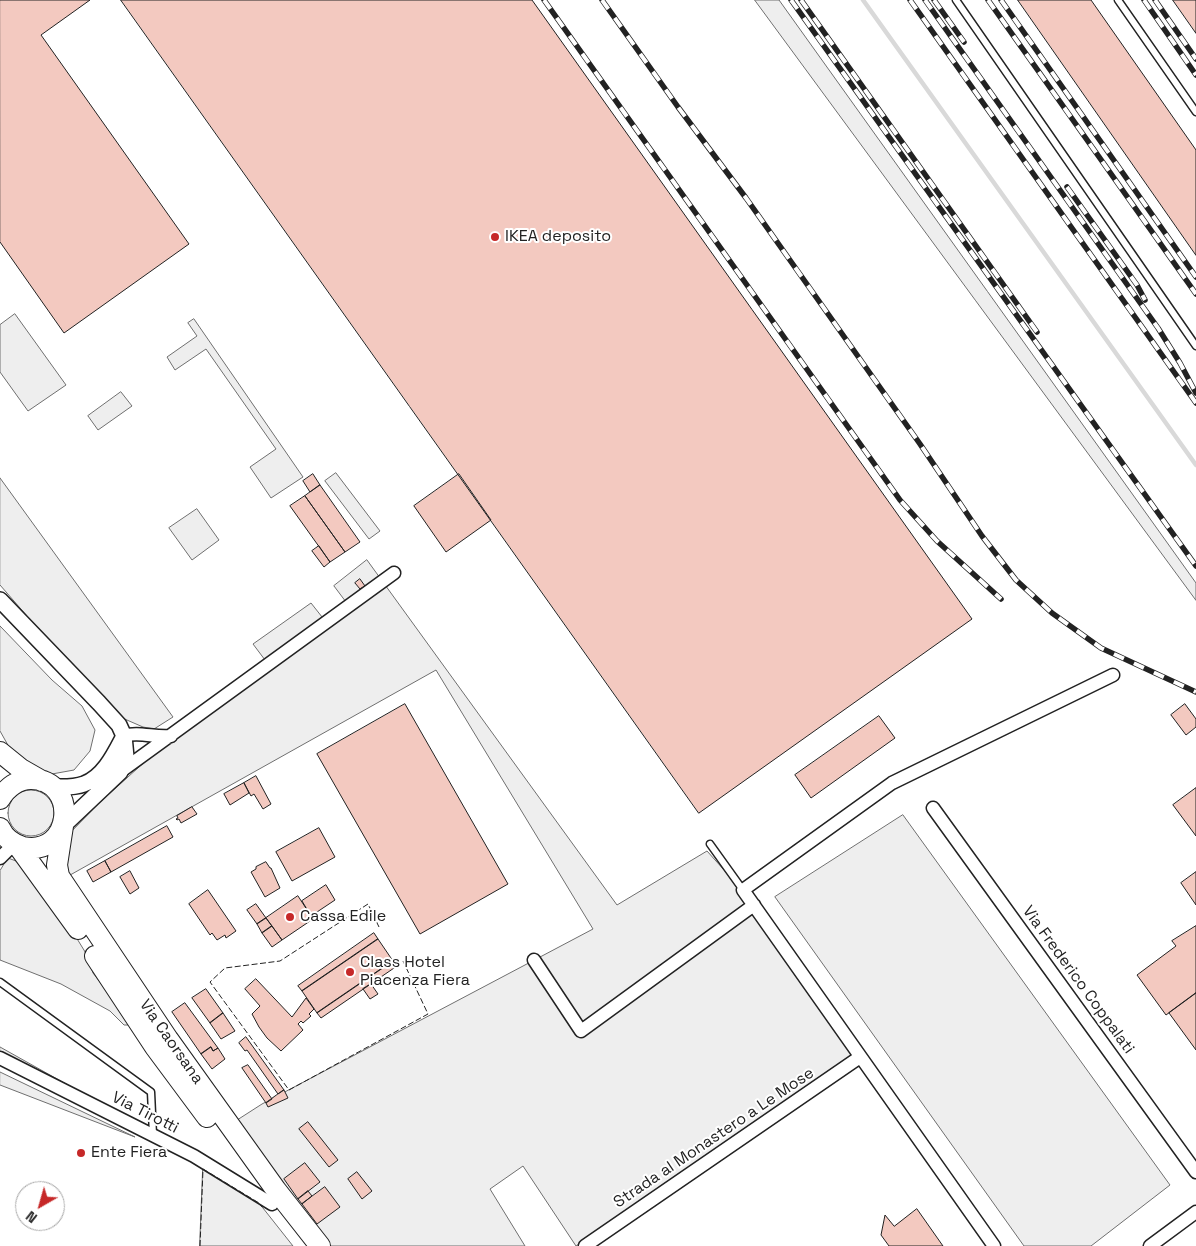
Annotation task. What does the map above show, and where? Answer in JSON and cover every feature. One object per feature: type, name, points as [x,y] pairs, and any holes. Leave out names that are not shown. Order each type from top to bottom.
[{"type":"main road","points":[[0,752],[47,784]]},
{"type":"main road","points":[[0,799],[8,788],[18,782],[30,779],[47,784]]},
{"type":"main road","name":"Via Caorsana","points":[[47,784],[60,795],[64,804],[65,815],[57,865],[58,876],[168,1039],[276,1190],[320,1246]]},
{"type":"main road","points":[[18,846],[40,847],[57,836],[63,826]]},
{"type":"main road","name":"Via Caorsana","points":[[0,828],[8,840],[18,846],[77,927],[155,1047],[303,1246]]},
{"type":"street","points":[[63,826],[120,772],[394,573]]},
{"type":"street","points":[[0,600],[119,725],[124,736],[126,757],[120,772]]},
{"type":"street","points":[[994,1246],[743,890],[892,783],[1113,675]]},
{"type":"street","points":[[47,784],[74,786],[94,779],[112,759],[124,736],[129,734],[159,738],[170,736]]},
{"type":"street","name":"Via Frederico Coppalati","points":[[933,808],[1196,1172]]},
{"type":"street","points":[[0,858],[8,850],[18,846]]},
{"type":"street","points":[[534,960],[581,1031],[754,906]]},
{"type":"street","name":"Strada al Monastero a Le Mose","points":[[585,1246],[860,1057]]},
{"type":"street","name":"Via Tirotti","points":[[0,1058],[194,1156],[272,1204]]},
{"type":"street","points":[[1150,1246],[1196,1212]]},
{"type":"lane","points":[[956,0],[1196,346]]},
{"type":"lane","points":[[1118,0],[1196,112]]},
{"type":"lane","points":[[710,844],[743,890]]},
{"type":"lane","points":[[0,982],[151,1092],[153,1135]]},
{"type":"shaded area","points":[[755,0],[779,0],[1196,583],[1196,600]]},
{"type":"shaded area","points":[[15,314],[66,385],[28,411],[0,372],[0,325]]},
{"type":"shaded area","points":[[194,319],[303,477],[271,498],[250,467],[276,449],[206,349],[175,370],[167,357],[197,336],[188,323]]},
{"type":"shaded area","points":[[121,392],[132,406],[98,430],[88,416]]},
{"type":"shaded area","points":[[336,473],[380,531],[369,539],[325,481]]},
{"type":"shaded area","points":[[0,478],[173,717],[154,729],[143,727],[120,717],[47,639],[0,585]]},
{"type":"shaded area","points":[[197,509],[219,540],[192,560],[169,528]]},
{"type":"shaded area","points":[[367,560],[617,905],[707,851],[742,890],[858,1053],[576,1246],[523,1166],[490,1189],[525,1246],[324,1246],[234,1122],[262,1104],[593,929],[436,670],[63,879],[70,833],[99,803],[188,723],[268,664],[253,644],[311,603],[326,622],[349,606],[334,586]]},
{"type":"shaded area","points":[[0,626],[52,680],[82,706],[95,730],[90,751],[74,770],[52,774],[33,766],[9,747],[0,731]]},
{"type":"shaded area","points":[[31,790],[44,794],[50,800],[54,813],[50,826],[44,832],[31,836],[18,832],[12,826],[8,813],[12,800],[18,794]]},
{"type":"shaded area","points":[[903,815],[1170,1185],[1091,1246],[1024,1246],[775,897]]},
{"type":"shaded area","points":[[8,858],[24,864],[68,924],[87,955],[93,973],[133,1025],[124,1025],[110,1011],[61,984],[0,960],[0,871]]},
{"type":"shaded area","points":[[0,1047],[91,1098],[0,1053]]},
{"type":"shaded area","points":[[0,1072],[135,1137],[0,1085]]},
{"type":"shaded area","points":[[203,1169],[259,1203],[293,1246],[200,1246]]},
{"type":"building","points":[[0,0],[90,0],[41,35],[189,244],[64,333],[0,242]]},
{"type":"building","name":"IKEA deposito","points":[[121,0],[532,0],[972,619],[699,813]]},
{"type":"building","points":[[1018,0],[1091,0],[1196,150],[1196,255]]},
{"type":"building","points":[[1173,0],[1196,0],[1196,33]]},
{"type":"building","points":[[313,474],[320,485],[310,492],[303,481]]},
{"type":"building","points":[[459,474],[491,520],[446,552],[414,506]]},
{"type":"building","points":[[320,485],[360,542],[345,552],[305,496]]},
{"type":"building","points":[[305,496],[345,552],[330,562],[290,506]]},
{"type":"building","points":[[319,546],[330,562],[324,567],[312,551]]},
{"type":"building","points":[[360,579],[365,586],[360,589],[355,583]]},
{"type":"building","points":[[405,704],[508,884],[420,934],[317,754]]},
{"type":"building","points":[[1185,704],[1196,719],[1196,727],[1186,735],[1171,715]]},
{"type":"building","points":[[879,716],[895,738],[811,798],[795,775]]},
{"type":"building","points":[[256,776],[271,804],[263,809],[254,794],[251,796],[244,783]]},
{"type":"building","points":[[244,783],[249,793],[230,805],[224,794]]},
{"type":"building","points":[[1196,788],[1196,836],[1173,805]]},
{"type":"building","points":[[192,807],[197,814],[181,823],[179,819],[176,819],[178,818],[177,816]]},
{"type":"building","points":[[167,826],[173,837],[111,872],[105,861]]},
{"type":"building","points":[[319,828],[335,857],[292,881],[276,852]]},
{"type":"building","points":[[105,861],[111,872],[93,882],[87,871]]},
{"type":"building","points":[[266,862],[271,868],[280,888],[265,897],[251,872]]},
{"type":"building","points":[[130,871],[139,888],[130,894],[120,877]]},
{"type":"building","points":[[1196,872],[1196,905],[1181,883]]},
{"type":"building","points":[[326,885],[335,900],[311,916],[302,901]]},
{"type":"building","points":[[208,890],[236,931],[226,938],[225,935],[217,940],[212,933],[210,935],[189,904]]},
{"type":"building","name":"Cassa Edile","points":[[298,896],[313,919],[282,940],[266,918]]},
{"type":"building","points":[[256,904],[266,918],[257,924],[247,910]]},
{"type":"building","points":[[266,918],[272,926],[262,933],[257,924]]},
{"type":"building","points":[[272,926],[282,940],[272,947],[262,933]]},
{"type":"building","points":[[1196,926],[1196,993],[1166,1015],[1137,975],[1176,946],[1172,941]]},
{"type":"building","points":[[374,933],[378,939],[302,991],[298,986]]},
{"type":"building","points":[[378,939],[393,961],[317,1013],[302,991]]},
{"type":"building","points":[[393,961],[397,966],[321,1018],[317,1013]]},
{"type":"building","points":[[256,979],[292,1017],[306,998],[314,1009],[309,1014],[311,1016],[303,1023],[301,1021],[298,1024],[303,1030],[281,1051],[267,1038],[252,1014],[260,1006],[245,989]]},
{"type":"building","points":[[371,984],[378,994],[370,999],[363,989]]},
{"type":"building","points":[[206,989],[223,1013],[210,1023],[192,998]]},
{"type":"building","points":[[1196,993],[1196,1050],[1169,1013]]},
{"type":"building","points":[[185,1003],[218,1048],[213,1051],[211,1047],[201,1054],[172,1012]]},
{"type":"building","points":[[223,1013],[235,1031],[221,1039],[210,1023]]},
{"type":"building","points":[[246,1037],[284,1090],[278,1094],[247,1050],[245,1051],[239,1043]]},
{"type":"building","points":[[211,1047],[213,1051],[218,1048],[225,1059],[212,1069],[201,1054]]},
{"type":"building","points":[[248,1065],[272,1099],[266,1103],[242,1068]]},
{"type":"building","points":[[284,1090],[288,1098],[268,1107],[266,1103]]},
{"type":"building","points":[[308,1122],[338,1160],[329,1167],[299,1129]]},
{"type":"building","points":[[305,1163],[320,1182],[298,1199],[284,1179]]},
{"type":"building","points":[[357,1172],[372,1191],[362,1199],[348,1179]]},
{"type":"building","points":[[325,1187],[340,1207],[317,1224],[302,1204]]},
{"type":"building","points":[[308,1191],[312,1196],[302,1204],[298,1199]]},
{"type":"building","points":[[917,1209],[943,1246],[889,1246],[881,1235],[885,1215],[894,1226]]},
{"type":"waterway","points":[[863,0],[1196,465]]},
{"type":"railway","points":[[544,0],[900,500],[937,541],[1001,599]]},
{"type":"railway","points":[[602,0],[746,198],[920,444],[982,536],[1016,580],[1052,613],[1101,648],[1196,692]]},
{"type":"railway","points":[[791,0],[1196,566]]},
{"type":"railway","points":[[801,0],[1037,332]]},
{"type":"railway","points":[[910,0],[1196,403]]},
{"type":"railway","points":[[925,0],[1158,328],[1196,393]]},
{"type":"railway","points":[[934,0],[964,42]]},
{"type":"railway","points":[[988,0],[1196,294]]},
{"type":"railway","points":[[1001,0],[1196,277]]},
{"type":"railway","points":[[1144,0],[1196,75]]},
{"type":"railway","points":[[1155,0],[1196,59]]},
{"type":"railway","points":[[1067,187],[1137,285],[1145,300]]},
{"type":"fence","points":[[379,927],[368,904],[280,961],[225,968],[210,982],[289,1090],[428,1014],[403,961]]},
{"type":"fence","points":[[200,1246],[203,1169],[259,1203],[262,1207]]},
{"type":"place","name":"IKEA deposito","points":[[495,237]]},
{"type":"place","name":"Cassa Edile","points":[[290,917]]},
{"type":"place","name":"Class Hotel Piacenza Fiera","points":[[350,972]]},
{"type":"place","name":"Ente Fiera","points":[[81,1153]]}]
